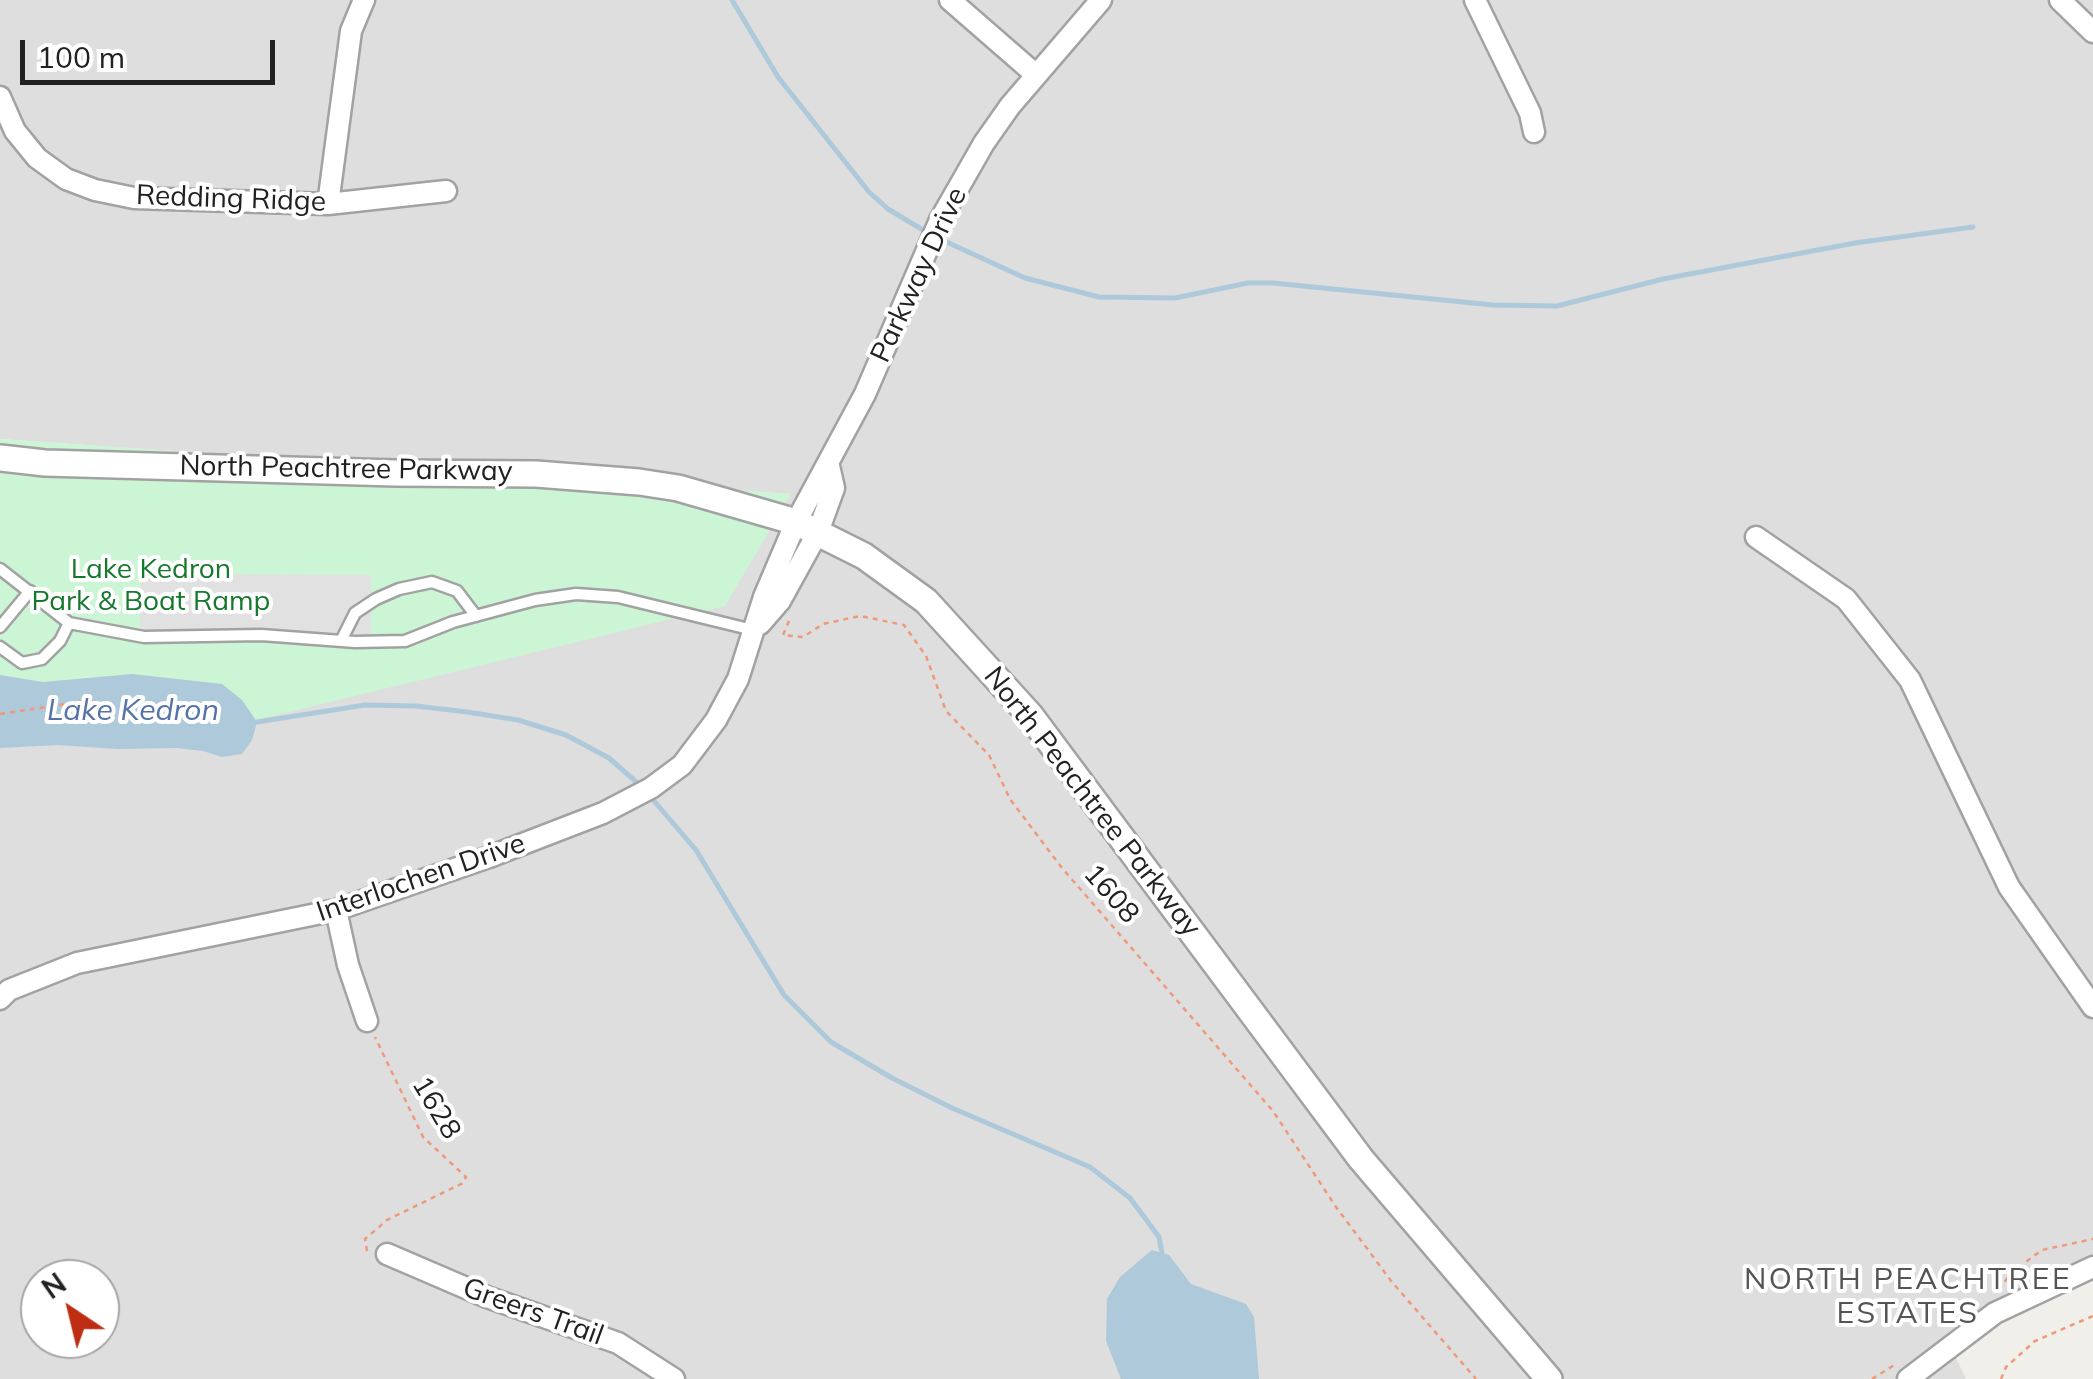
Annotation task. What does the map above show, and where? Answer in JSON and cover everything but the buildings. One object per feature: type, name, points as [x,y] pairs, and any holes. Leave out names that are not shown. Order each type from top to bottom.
[{"type":"street","points":[[328,204],[351,32],[364,0]]},
{"type":"street","points":[[950,0],[1034,74]]},
{"type":"street","name":"Parkway Drive","points":[[807,527],[834,488],[829,466],[866,394],[932,235],[984,143],[1034,74],[1101,0]]},
{"type":"street","points":[[1475,0],[1530,113],[1534,132]]},
{"type":"street","points":[[2060,0],[2093,32]]},
{"type":"street","name":"Redding Ridge","points":[[0,97],[15,131],[37,158],[66,178],[95,190],[134,198],[328,204],[446,191]]},
{"type":"street","name":"North Peachtree Parkway","points":[[0,458],[45,463],[591,477],[678,488],[807,527],[864,556],[926,600],[1030,715],[1361,1159],[1549,1379]]},
{"type":"street","name":"Interlochen Drive","points":[[0,998],[9,990],[78,963],[336,910],[490,857],[603,813],[642,792],[682,766],[716,720],[738,679],[755,630],[780,600],[807,527]]},
{"type":"street","points":[[1756,538],[1846,599],[1910,680],[2009,888],[2093,1007]]},
{"type":"street","points":[[336,910],[366,1021]]},
{"type":"street","name":"Greers Trail","points":[[386,1254],[487,1297],[618,1343],[674,1379]]},
{"type":"street","points":[[1908,1379],[1996,1313],[2093,1267]]},
{"type":"lane","points":[[0,570],[68,623],[144,636],[261,635],[405,641],[476,616],[576,594],[618,597],[755,630]]},
{"type":"lane","points":[[341,641],[354,613],[399,589],[432,582],[457,591],[476,616]]},
{"type":"lane","points":[[0,627],[30,591]]},
{"type":"lane","points":[[0,647],[22,663],[42,659],[60,641],[68,623]]},
{"type":"path","name":"1608","points":[[790,618],[784,635],[803,637],[823,624],[860,616],[904,625],[926,656],[946,711],[989,755],[1010,799],[1062,868],[1273,1112],[1392,1282],[1476,1379]]},
{"type":"path","points":[[0,714],[93,700]]},
{"type":"path","name":"1628","points":[[366,1021],[423,1137],[466,1177],[463,1183],[387,1220],[365,1239],[368,1254],[386,1254]]},
{"type":"path","points":[[2002,1379],[2006,1367],[2035,1341],[2093,1316]]},
{"type":"shaded area","points":[[0,0],[2093,0],[2093,1266],[1948,1341],[1966,1379],[0,1379],[0,739],[790,494],[0,439]]},
{"type":"shaded area","points":[[141,574],[371,575],[371,642],[140,642]]},
{"type":"green space","name":"Lake Kedron Park & Boat Ramp","points":[[0,439],[791,494],[725,606],[223,728],[0,739]]},
{"type":"water","name":"Lake Kedron","points":[[132,674],[222,684],[242,700],[257,722],[252,740],[242,754],[222,757],[177,748],[0,748],[0,675],[43,682]]},
{"type":"water","points":[[1152,1250],[1169,1255],[1191,1284],[1246,1304],[1254,1317],[1259,1379],[1121,1379],[1106,1341],[1107,1299],[1120,1277]]},
{"type":"waterway","points":[[732,0],[778,77],[869,192],[888,209],[928,233]]},
{"type":"waterway","points":[[938,238],[1025,278],[1099,297],[1175,298],[1248,283],[1273,283],[1493,305],[1557,306],[1663,279],[1855,243],[1973,227]]},
{"type":"waterway","points":[[257,722],[365,705],[416,706],[518,720],[566,735],[609,758],[642,787]]},
{"type":"waterway","points":[[649,795],[696,850],[784,995],[831,1042],[952,1108],[1090,1167],[1130,1198],[1159,1237],[1162,1253]]},
{"type":"district","name":"NORTH PEACHTREE ESTATES","points":[[1908,1297]]}]
